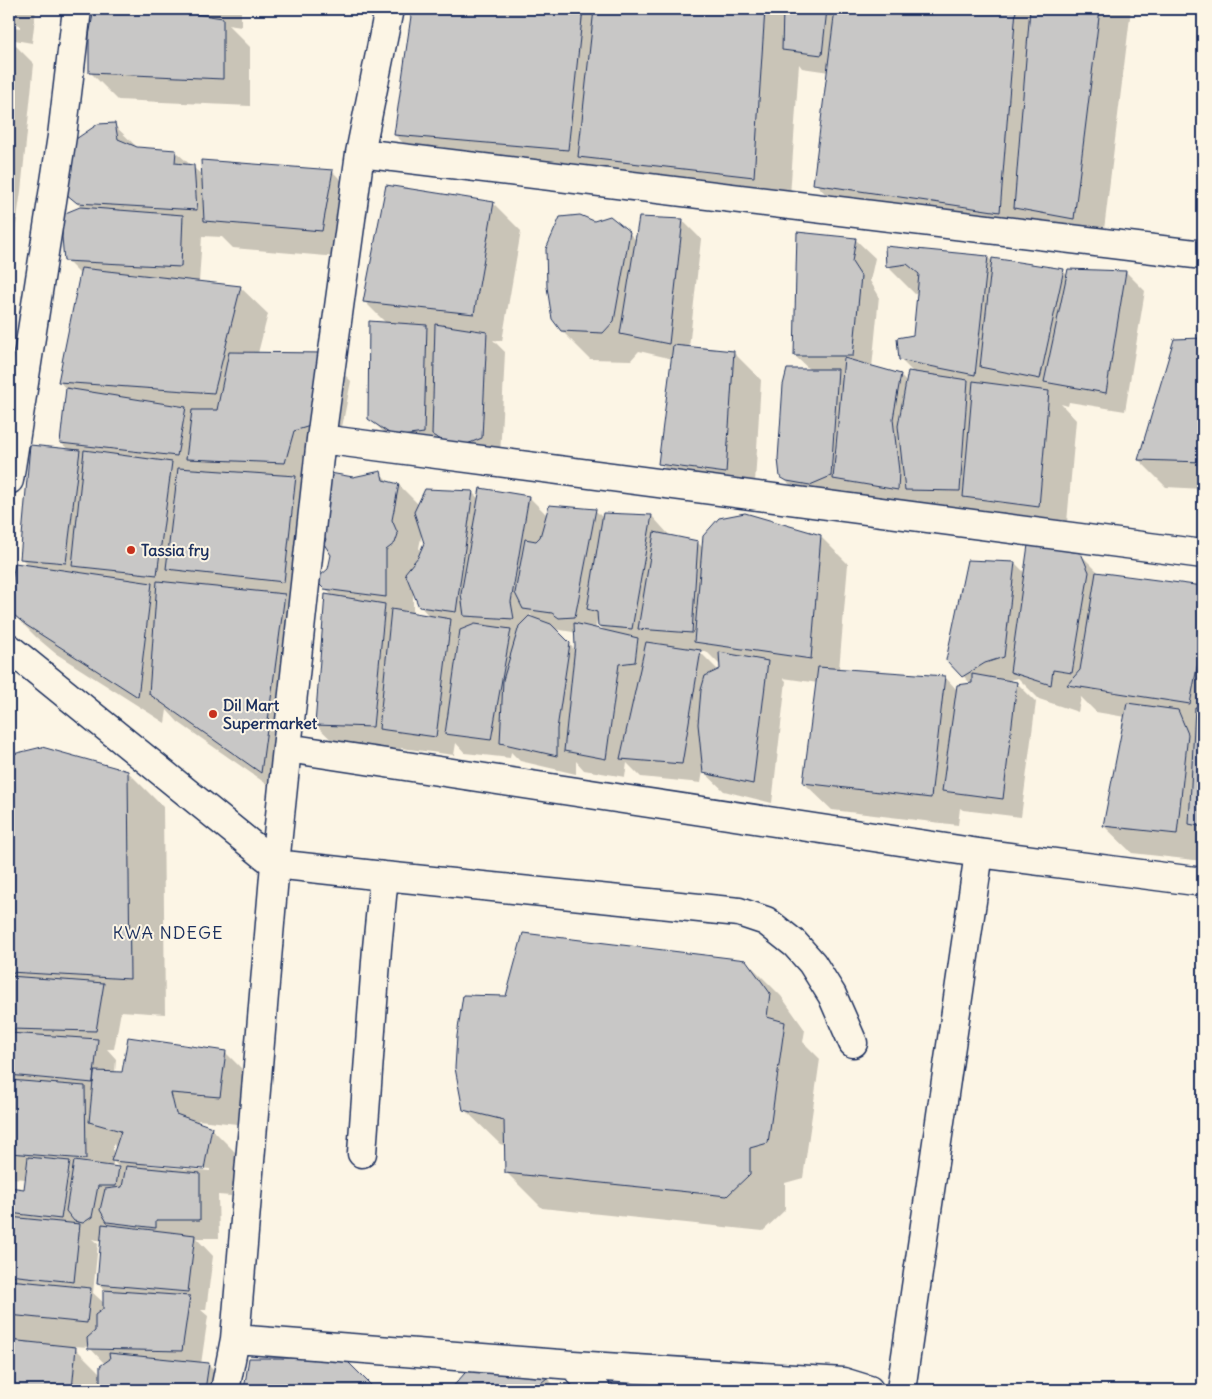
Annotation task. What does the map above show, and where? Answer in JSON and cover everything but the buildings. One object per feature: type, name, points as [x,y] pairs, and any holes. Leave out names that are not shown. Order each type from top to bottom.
[{"type":"street","points":[[9,480],[62,136],[78,9]]},
{"type":"street","points":[[225,1390],[235,1339],[286,748],[321,439],[360,153],[389,9]]},
{"type":"street","points":[[360,153],[1203,255]]},
{"type":"street","points":[[321,439],[1203,554]]},
{"type":"street","points":[[9,648],[275,864],[739,912],[766,921],[795,944],[812,963],[832,995],[853,1043]]},
{"type":"street","points":[[286,748],[979,853],[1203,882]]},
{"type":"street","points":[[901,1390],[979,853]]},
{"type":"street","points":[[362,1153],[384,876]]},
{"type":"street","points":[[235,1339],[573,1365],[843,1382],[869,1390]]},
{"type":"street","points":[[573,1365],[596,1390]]},
{"type":"place","name":"Tassia fry","points":[[131,550]]},
{"type":"place","name":"Dil Mart Supermarket","points":[[213,714]]},
{"type":"district","name":"KWA NDEGE","points":[[168,932]]}]
